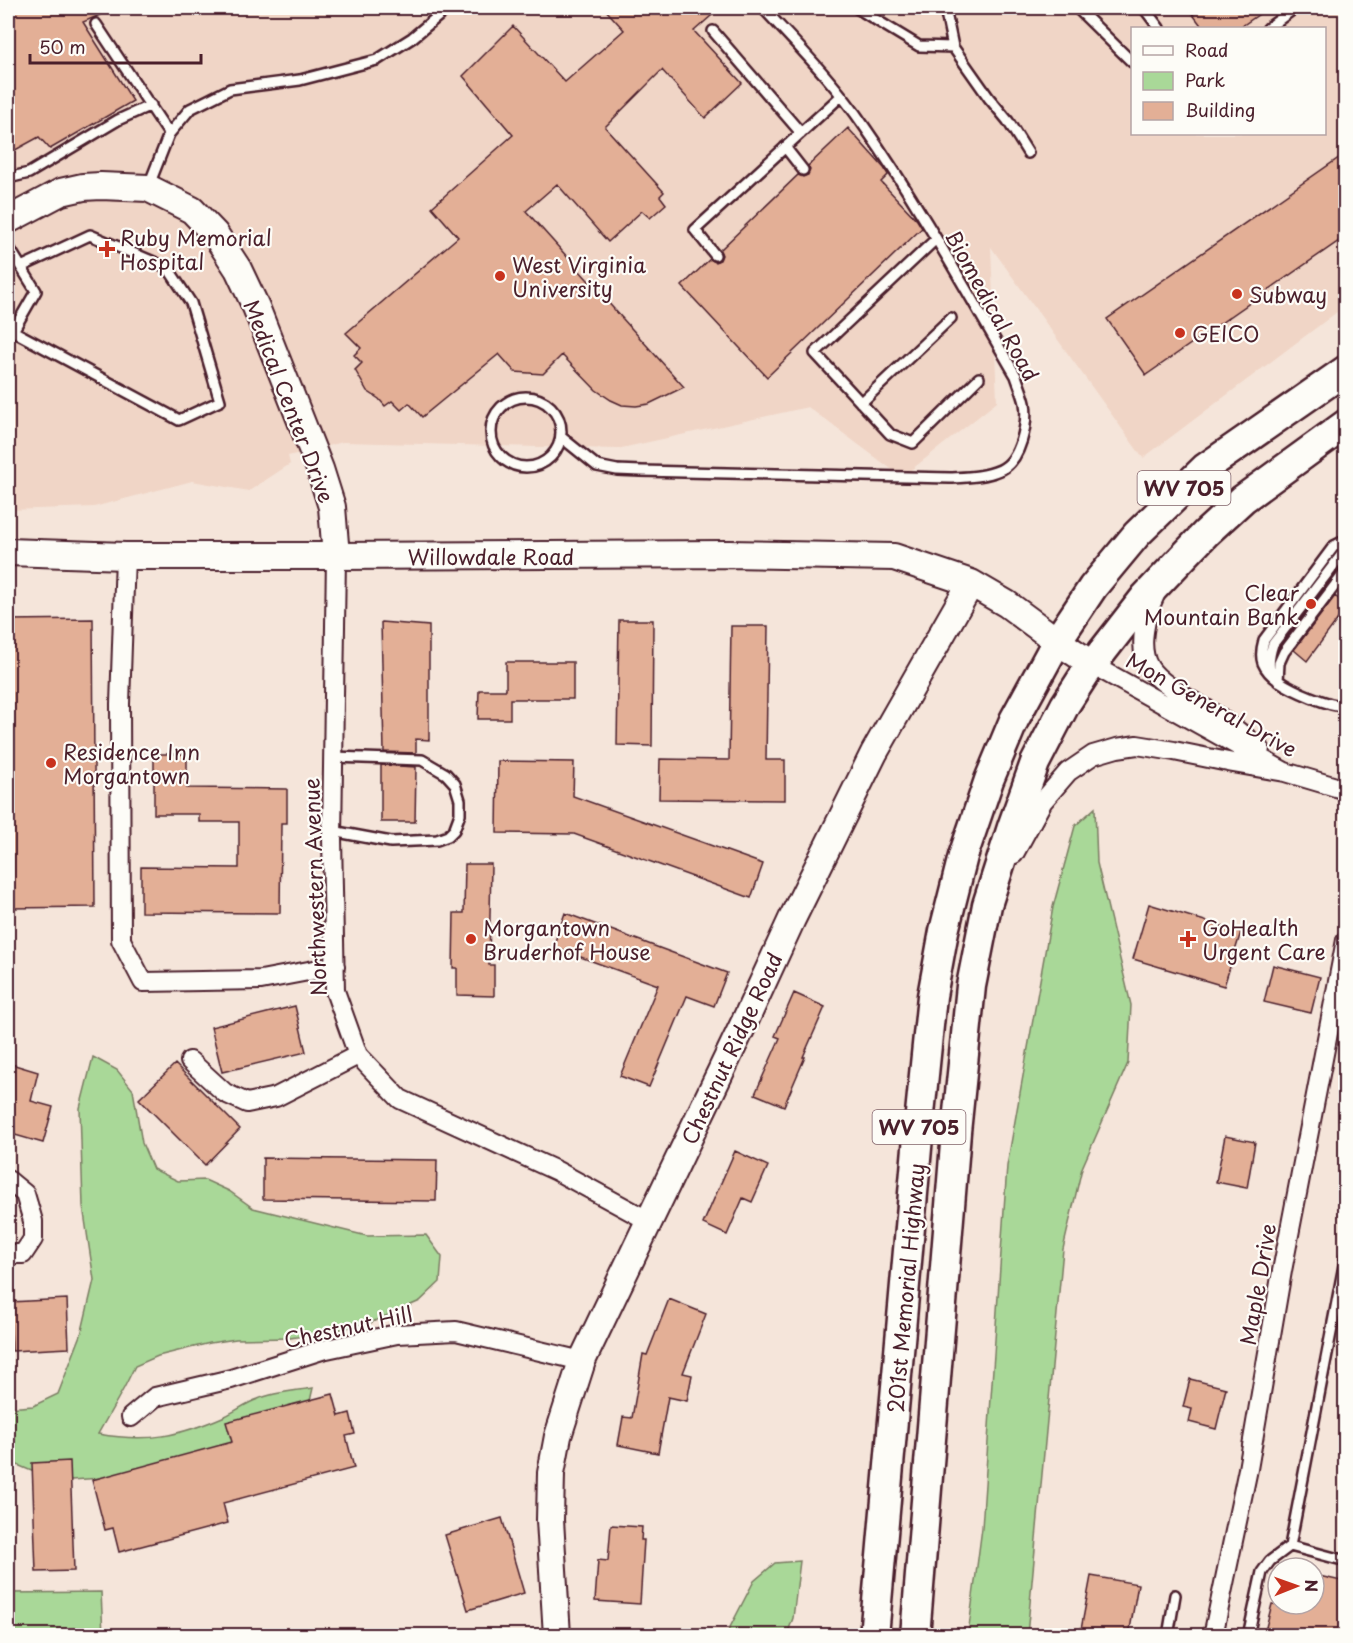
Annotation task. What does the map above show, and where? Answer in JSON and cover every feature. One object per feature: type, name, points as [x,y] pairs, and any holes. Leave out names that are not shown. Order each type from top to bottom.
[{"type":"main road","name":"WV 705","points":[[1057,641],[1093,587],[1137,534],[1205,468],[1346,370]]},
{"type":"main road","name":"WV 705","points":[[1093,665],[1145,597],[1206,533],[1243,499],[1346,424]]},
{"type":"main road","name":"201st Memorial Highway","points":[[874,1635],[932,996],[963,856],[989,780],[1014,720],[1057,641]]},
{"type":"main road","name":"201st Memorial Highway","points":[[915,1635],[956,1132],[971,986],[987,905],[1035,763],[1065,705],[1093,665]]},
{"type":"street","name":"Medical Center Drive","points":[[8,220],[61,192],[101,186],[148,188],[192,210],[215,234],[238,269],[280,365],[332,507],[336,556]]},
{"type":"street","name":"Willowdale Road","points":[[8,552],[125,556],[729,554],[894,557],[971,584]]},
{"type":"street","points":[[125,556],[120,704],[121,940],[143,982],[261,980],[335,966]]},
{"type":"street","name":"Northwestern Avenue","points":[[336,556],[332,831],[335,991],[358,1054],[400,1099],[557,1171],[649,1221]]},
{"type":"street","points":[[1162,579],[1150,605],[1144,631],[1144,650],[1149,667],[1167,685],[1244,735],[1285,772]]},
{"type":"street","points":[[971,584],[1007,604],[1093,665]]},
{"type":"street","name":"Chestnut Ridge Road","points":[[557,1635],[550,1520],[551,1473],[558,1436],[582,1361],[746,1021],[792,919],[874,753],[971,584]]},
{"type":"street","name":"Mon General Drive","points":[[1093,665],[1285,772],[1346,790]]},
{"type":"street","points":[[987,905],[1043,801],[1068,772],[1093,755],[1137,745],[1285,772]]},
{"type":"street","name":"Maple Drive","points":[[1213,1635],[1248,1469],[1282,1270],[1346,940]]},
{"type":"street","points":[[190,1061],[225,1093],[247,1103],[276,1097],[358,1054]]},
{"type":"street","points":[[8,1180],[25,1194],[33,1221],[33,1239],[23,1254],[8,1254]]},
{"type":"street","name":"Chestnut Hill","points":[[131,1418],[155,1397],[231,1379],[322,1350],[397,1334],[456,1331],[582,1361]]},
{"type":"lane","points":[[148,188],[169,134],[190,109],[230,89],[300,80],[377,60],[412,38],[448,8]]},
{"type":"lane","name":"Biomedical Road","points":[[561,437],[597,466],[617,470],[950,478],[981,476],[1003,469],[1018,452],[1024,429],[1025,404],[1016,376],[910,196],[869,133],[821,71],[763,8]]},
{"type":"lane","points":[[857,8],[919,46],[953,47]]},
{"type":"lane","points":[[940,8],[946,13],[953,47],[1008,121],[1028,153]]},
{"type":"lane","points":[[1077,8],[1131,61]]},
{"type":"lane","points":[[1144,8],[1158,27]]},
{"type":"lane","points":[[1269,27],[1295,8]]},
{"type":"lane","points":[[96,24],[169,134]]},
{"type":"lane","points":[[713,31],[801,133]]},
{"type":"lane","points":[[715,255],[695,230],[841,96]]},
{"type":"lane","points":[[8,178],[29,173],[118,120],[151,105]]},
{"type":"lane","points":[[785,147],[803,170]]},
{"type":"lane","points":[[8,246],[21,267],[36,291],[10,329],[179,420],[220,401],[190,303],[168,268],[90,235],[21,267]]},
{"type":"lane","points":[[936,239],[815,352],[890,434],[913,443],[979,378]]},
{"type":"lane","points":[[861,403],[951,318]]},
{"type":"lane","points":[[528,396],[550,405],[557,414],[561,426],[561,437],[558,448],[551,458],[530,468],[518,467],[499,455],[490,434],[497,411],[506,402],[516,397],[528,396]]},
{"type":"lane","points":[[1346,540],[1334,546],[1264,639],[1261,656],[1270,674],[1278,681],[1323,701],[1346,706]]},
{"type":"lane","points":[[1270,674],[1268,664],[1273,644],[1346,549]]},
{"type":"lane","points":[[1278,681],[1279,663],[1284,652],[1346,571]]},
{"type":"lane","points":[[332,831],[391,842],[437,840],[448,836],[454,830],[460,814],[460,800],[456,784],[446,774],[422,760],[333,757]]},
{"type":"lane","points":[[1248,1635],[1262,1572],[1270,1561],[1290,1546],[1346,1255]]},
{"type":"lane","points":[[1290,1546],[1346,1561]]},
{"type":"lane","points":[[1168,1635],[1175,1595]]},
{"type":"shaded area","name":"West Virginia University","points":[[8,8],[1345,8],[1345,306],[1143,458],[991,247],[997,402],[902,477],[808,407],[617,449],[343,442],[288,456],[290,464],[249,491],[192,481],[94,507],[8,510]]},
{"type":"green space","points":[[1095,808],[1097,863],[1131,1005],[1128,1063],[1082,1168],[1063,1249],[1027,1635],[968,1635],[982,1528],[1007,1166],[1053,907],[1075,826]]},
{"type":"green space","points":[[93,1057],[117,1070],[133,1090],[142,1143],[153,1169],[178,1181],[205,1180],[229,1191],[253,1208],[367,1236],[426,1235],[442,1257],[440,1282],[420,1301],[370,1323],[290,1338],[236,1339],[210,1343],[158,1356],[135,1366],[98,1434],[148,1438],[178,1433],[225,1416],[265,1397],[313,1388],[307,1414],[284,1427],[118,1477],[55,1481],[8,1461],[8,1408],[33,1406],[58,1394],[81,1335],[94,1280],[83,1206],[80,1108]]},
{"type":"green space","points":[[800,1561],[793,1618],[787,1635],[726,1635],[754,1581],[775,1563]]},
{"type":"green space","points":[[101,1592],[103,1635],[8,1635],[8,1593]]},
{"type":"building","points":[[8,8],[116,8],[83,22],[133,101],[50,149],[39,137],[8,154]]},
{"type":"building","points":[[604,8],[720,8],[694,31],[742,83],[705,118],[662,70],[605,127],[664,192],[660,196],[666,204],[650,218],[642,211],[608,242],[557,184],[526,211],[684,387],[649,404],[622,405],[596,390],[562,355],[543,374],[515,372],[499,354],[422,417],[409,403],[401,410],[392,401],[385,406],[367,391],[355,370],[362,363],[354,355],[361,348],[346,333],[458,237],[432,207],[513,135],[463,76],[513,26],[565,82],[624,30]]},
{"type":"building","points":[[1188,8],[1268,8],[1240,27],[1202,27]]},
{"type":"building","points":[[848,128],[884,168],[888,175],[881,182],[922,228],[767,377],[682,286],[710,259],[715,262],[720,260],[722,255],[720,250],[798,175],[803,177],[808,175],[810,170],[808,166]]},
{"type":"building","points":[[1346,153],[1346,236],[1146,375],[1107,319]]},
{"type":"building","points":[[1335,596],[1346,605],[1346,608],[1307,661],[1294,650]]},
{"type":"building","name":"Residence Inn Morgantown","points":[[93,619],[95,907],[8,908],[8,620]]},
{"type":"building","points":[[619,620],[653,620],[652,746],[617,745]]},
{"type":"building","points":[[381,622],[429,626],[429,740],[416,739],[416,753],[384,752]]},
{"type":"building","points":[[731,626],[768,626],[766,760],[785,760],[785,800],[659,799],[660,759],[729,760]]},
{"type":"building","points":[[506,662],[573,662],[573,699],[510,699],[510,719],[478,719],[479,690],[506,690]]},
{"type":"building","points":[[154,754],[187,754],[187,788],[287,789],[287,823],[281,823],[280,913],[141,912],[141,867],[239,868],[239,822],[199,822],[199,814],[154,814]]},
{"type":"building","points":[[498,761],[574,762],[573,796],[763,864],[751,898],[574,834],[497,833]]},
{"type":"building","points":[[381,765],[416,767],[415,822],[381,822]]},
{"type":"building","name":"Morgantown Bruderhof House","points":[[465,864],[491,864],[489,965],[494,965],[494,996],[457,995],[457,968],[453,968],[454,913],[464,913]]},
{"type":"building","name":"GoHealth Urgent Care","points":[[1149,904],[1241,932],[1224,986],[1133,959]]},
{"type":"building","points":[[565,913],[727,973],[714,1006],[687,996],[649,1087],[620,1076],[658,985],[553,947]]},
{"type":"building","points":[[1273,965],[1320,977],[1311,1013],[1264,1002]]},
{"type":"building","points":[[794,993],[825,1007],[784,1106],[755,1094],[780,1038],[775,1036]]},
{"type":"building","points":[[295,1006],[306,1052],[222,1072],[211,1027]]},
{"type":"building","points":[[8,1063],[38,1072],[31,1101],[53,1107],[43,1143],[8,1133]]},
{"type":"building","points":[[175,1064],[240,1129],[205,1165],[139,1099]]},
{"type":"building","points":[[1225,1136],[1255,1142],[1247,1188],[1216,1182]]},
{"type":"building","points":[[735,1151],[768,1166],[752,1202],[743,1198],[727,1235],[703,1224]]},
{"type":"building","points":[[263,1158],[437,1160],[436,1201],[263,1199]]},
{"type":"building","points":[[67,1299],[69,1348],[12,1351],[10,1302]]},
{"type":"building","points":[[669,1299],[706,1314],[683,1373],[692,1375],[687,1401],[668,1397],[658,1453],[618,1445],[623,1417],[632,1418],[643,1354],[647,1355]]},
{"type":"building","points":[[1190,1379],[1226,1388],[1216,1429],[1189,1422],[1192,1409],[1183,1407]]},
{"type":"building","points":[[333,1394],[339,1416],[350,1413],[355,1434],[346,1436],[354,1468],[223,1503],[228,1523],[119,1552],[113,1528],[105,1530],[92,1480],[232,1442],[226,1422]]},
{"type":"building","points":[[70,1461],[74,1571],[36,1572],[32,1463]]},
{"type":"building","points":[[502,1518],[524,1593],[468,1610],[445,1535]]},
{"type":"building","points":[[611,1525],[642,1527],[641,1540],[644,1540],[640,1604],[595,1601],[598,1560],[608,1561]]},
{"type":"building","points":[[1091,1576],[1138,1584],[1129,1635],[1080,1635]]},
{"type":"building","points":[[1326,1578],[1346,1582],[1346,1635],[1264,1635],[1269,1616],[1326,1616]]},
{"type":"place","name":"Ruby Memorial Hospital","points":[[107,249]]},
{"type":"place","name":"West Virginia University","points":[[500,276]]},
{"type":"place","name":"Subway","points":[[1237,294]]},
{"type":"place","name":"GEICO","points":[[1180,333]]},
{"type":"place","name":"Clear Mountain Bank","points":[[1311,604]]},
{"type":"place","name":"Residence Inn Morgantown","points":[[51,763]]},
{"type":"place","name":"Morgantown Bruderhof House","points":[[471,939]]},
{"type":"place","name":"GoHealth Urgent Care","points":[[1188,939]]}]
